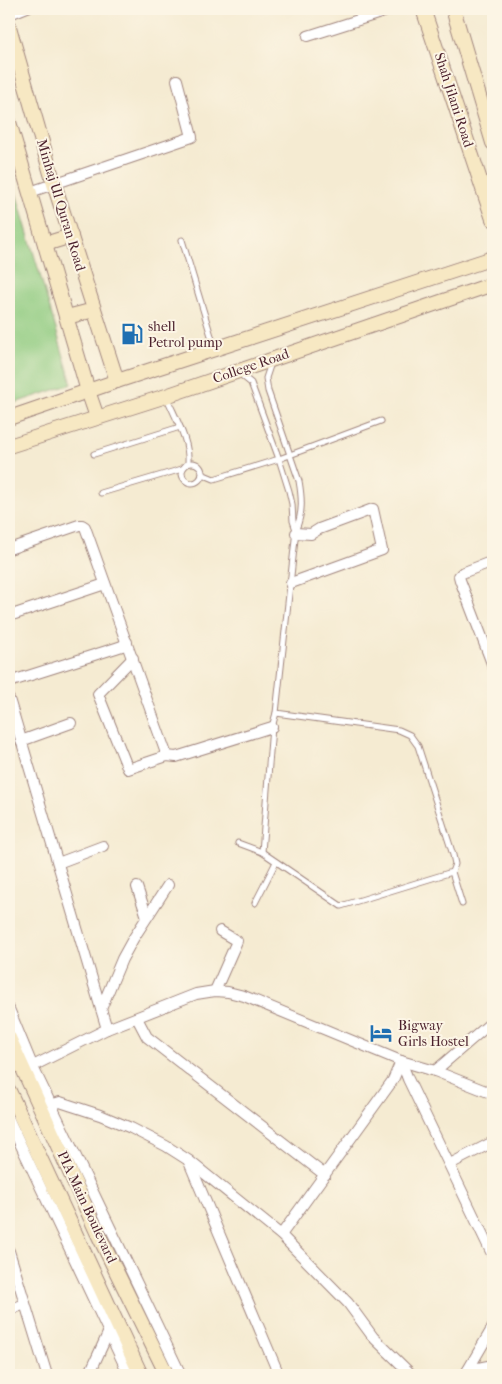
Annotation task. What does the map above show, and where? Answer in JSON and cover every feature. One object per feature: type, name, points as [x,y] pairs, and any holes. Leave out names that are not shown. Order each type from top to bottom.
[{"type":"main road","name":"Shah Jilani Road","points":[[423,9],[493,219]]},
{"type":"main road","name":"Shah Jilani Road","points":[[453,9],[493,143]]},
{"type":"main road","name":"Minhaj Ul Quran Road","points":[[9,27],[54,184],[117,381]]},
{"type":"main road","name":"Minhaj Ul Quran Road","points":[[9,122],[97,417]]},
{"type":"main road","points":[[45,244],[71,236]]},
{"type":"main road","name":"College Road","points":[[9,418],[493,258]]},
{"type":"main road","name":"College Road","points":[[9,446],[166,396],[493,284]]},
{"type":"main road","points":[[67,317],[94,310]]},
{"type":"main road","name":"PIA Main Boulevard","points":[[9,1038],[28,1068],[46,1106],[97,1232],[167,1375]]},
{"type":"main road","name":"PIA Main Boulevard","points":[[9,1091],[11,1112],[141,1375]]},
{"type":"street","points":[[308,36],[393,9]]},
{"type":"street","points":[[30,192],[192,137],[177,80]]},
{"type":"street","points":[[291,583],[382,550],[374,509],[319,529],[311,534],[296,531]]},
{"type":"street","points":[[9,549],[82,524],[85,527],[167,756]]},
{"type":"street","points":[[493,561],[462,573],[459,576],[493,666]]},
{"type":"street","points":[[9,616],[105,584]]},
{"type":"street","points":[[9,682],[122,646],[127,642]]},
{"type":"street","points":[[133,658],[98,694],[128,769],[167,756],[176,757],[272,727]]},
{"type":"street","points":[[9,699],[107,1029]]},
{"type":"street","points":[[21,741],[71,723]]},
{"type":"street","points":[[58,863],[103,846]]},
{"type":"street","points":[[101,1009],[133,938],[168,885]]},
{"type":"street","points":[[137,887],[147,918]]},
{"type":"street","points":[[215,991],[237,941],[220,931]]},
{"type":"street","points":[[9,1010],[28,1068],[107,1029],[196,994],[215,991],[244,996],[401,1060],[491,1090]]},
{"type":"street","points":[[137,1018],[147,1037],[325,1176]]},
{"type":"street","points":[[435,1072],[493,1021]]},
{"type":"street","points":[[401,1060],[408,1079],[493,1256]]},
{"type":"street","points":[[281,1235],[393,1080],[401,1060]]},
{"type":"street","points":[[181,1375],[46,1106],[60,1102],[100,1115],[131,1128],[188,1160],[281,1235],[348,1303],[373,1337],[412,1375]]},
{"type":"street","points":[[11,1112],[129,1375]]},
{"type":"street","points":[[450,1164],[493,1142]]},
{"type":"street","points":[[188,1160],[279,1375]]},
{"type":"street","points":[[9,1251],[47,1375]]},
{"type":"street","points":[[9,1310],[25,1304]]},
{"type":"street","points":[[467,1372],[493,1327]]},
{"type":"street","points":[[89,1375],[109,1331]]},
{"type":"street","points":[[467,1372],[493,1365]]},
{"type":"lane","points":[[9,17],[28,9]]},
{"type":"lane","points":[[182,240],[215,349]]},
{"type":"lane","points":[[262,852],[272,727],[276,713],[296,531],[302,496],[299,481],[268,391],[266,378],[273,358]]},
{"type":"lane","points":[[235,372],[251,383],[290,491],[296,531]]},
{"type":"lane","points":[[166,396],[180,427],[189,454],[188,463]]},
{"type":"lane","points":[[202,474],[214,479],[279,459],[382,422]]},
{"type":"lane","points":[[94,454],[180,427]]},
{"type":"lane","points":[[101,493],[182,469],[188,463],[195,463],[201,467],[202,474],[199,480],[193,483],[186,481],[182,476],[182,469]]},
{"type":"lane","points":[[276,713],[399,730],[410,735],[418,746],[453,856],[455,864],[452,872],[462,904]]},
{"type":"lane","points":[[238,843],[262,852],[341,906],[452,872]]},
{"type":"lane","points":[[255,903],[276,862]]},
{"type":"green space","points":[[9,169],[72,384],[9,405]]},
{"type":"place","name":"shell Petrol pump","points":[[132,334]]},
{"type":"place","name":"Bigway Girls Hostel","points":[[381,1033]]}]
